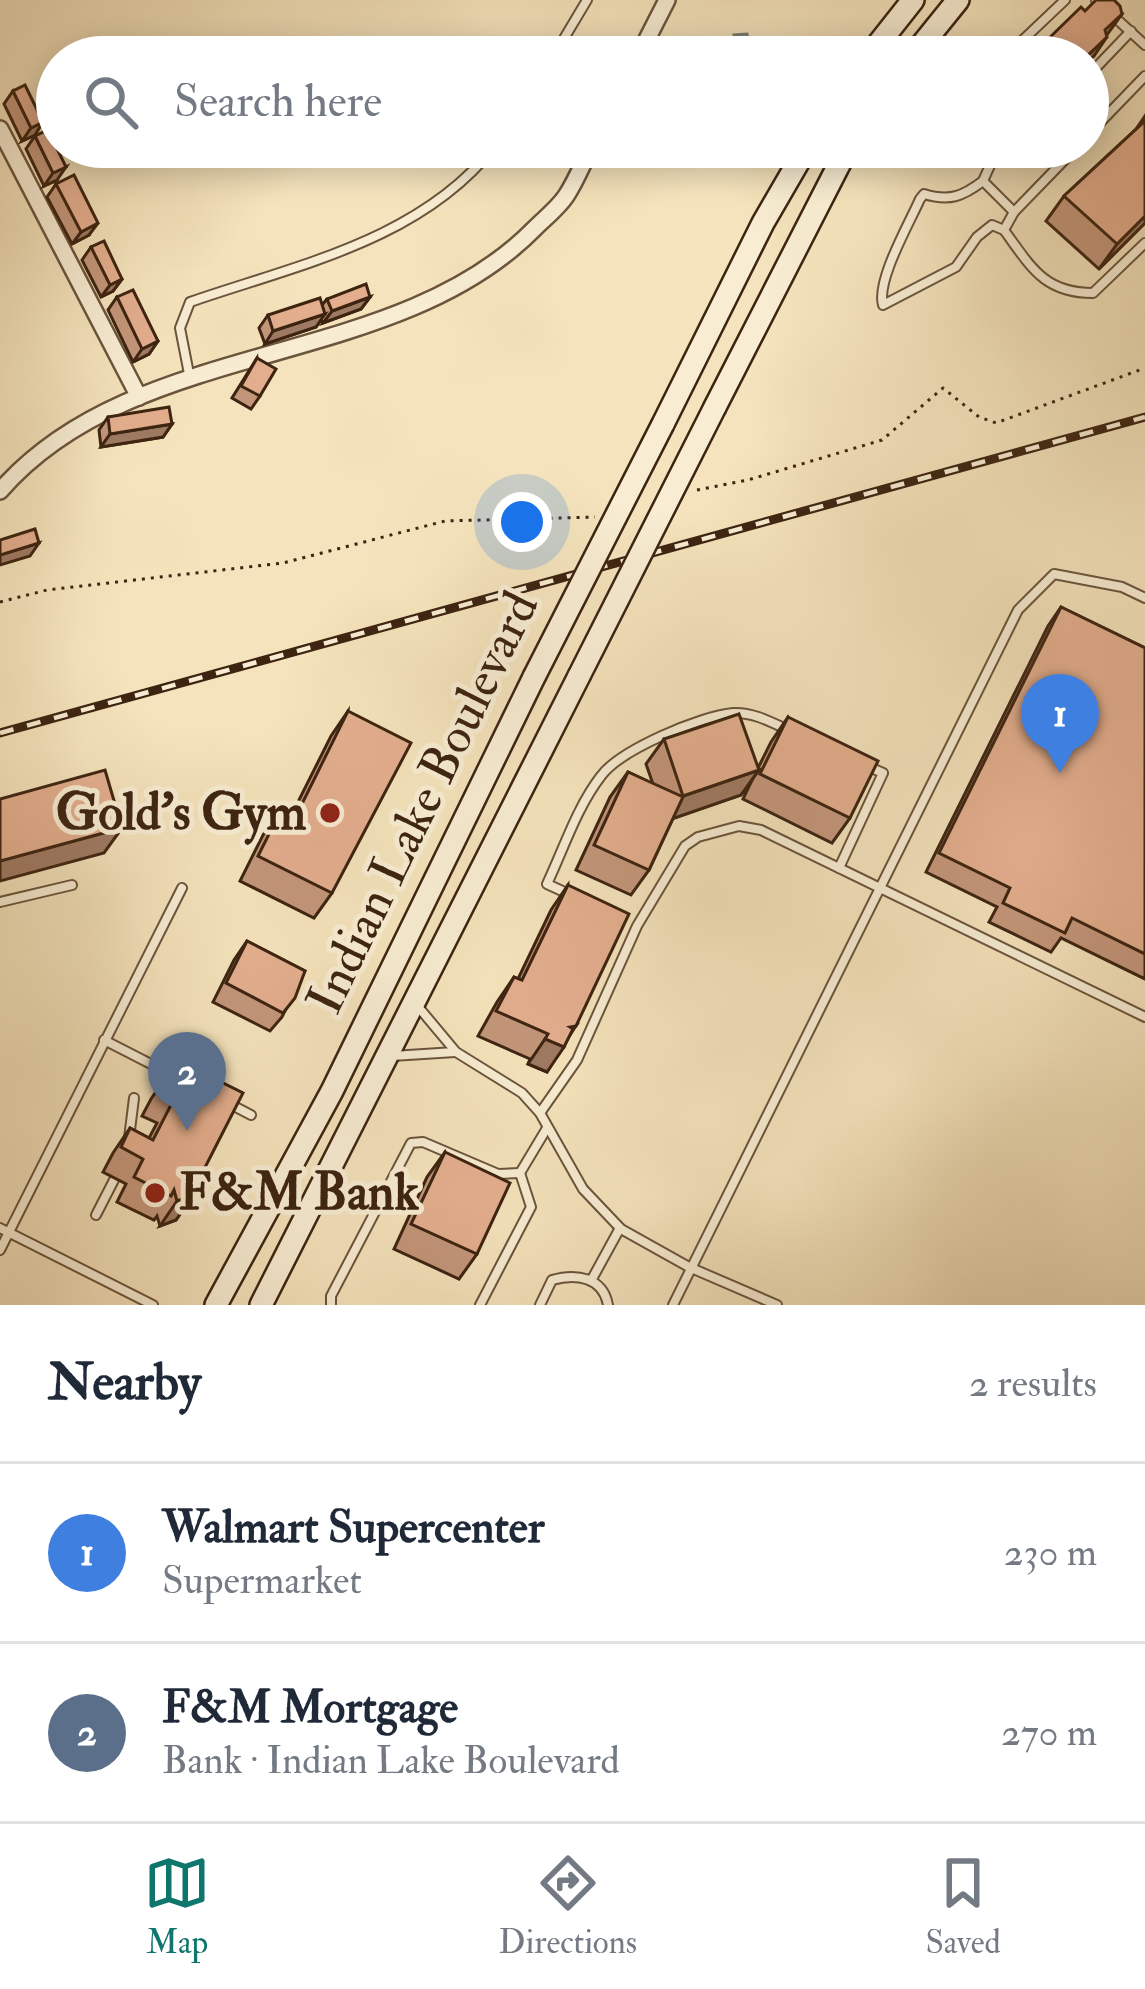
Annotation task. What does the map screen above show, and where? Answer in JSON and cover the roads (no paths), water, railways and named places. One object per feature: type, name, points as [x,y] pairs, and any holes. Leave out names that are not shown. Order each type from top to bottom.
[{"type":"main road","points":[[885,36],[913,0]]},
{"type":"main road","points":[[929,36],[958,0]]},
{"type":"main road","name":"Indian Lake Boulevard","points":[[216,1305],[332,1091],[534,677],[795,168]]},
{"type":"main road","name":"Indian Lake Boulevard","points":[[261,1305],[837,168]]},
{"type":"street","points":[[649,36],[667,0]]},
{"type":"street","points":[[0,129],[139,397]]},
{"type":"street","points":[[0,491],[78,423],[139,397],[450,293],[514,250],[564,198],[580,168]]},
{"type":"lane","points":[[565,36],[586,0]]},
{"type":"lane","points":[[1027,36],[1065,0]]},
{"type":"lane","points":[[1096,0],[1145,45]]},
{"type":"lane","points":[[1109,54],[1131,31]]},
{"type":"lane","points":[[1109,113],[1145,76]]},
{"type":"lane","points":[[190,380],[180,328],[190,302],[359,244],[410,219],[476,168]]},
{"type":"lane","points":[[989,168],[983,181],[964,195],[946,200],[924,194],[884,282],[879,297],[883,305],[956,267],[992,225],[1004,230],[1031,266],[1064,293],[1093,292],[1145,243]]},
{"type":"lane","points":[[1004,230],[1014,212],[1057,168]]},
{"type":"lane","points":[[983,181],[1014,212]]},
{"type":"lane","points":[[674,1305],[1018,610],[1054,574],[1122,587],[1145,598]]},
{"type":"lane","points":[[583,901],[547,884],[604,771],[677,730],[732,713],[758,716],[799,735]]},
{"type":"lane","points":[[839,868],[883,773],[862,763]]},
{"type":"lane","points":[[540,1114],[577,1060],[637,926],[685,846],[698,836],[739,826],[761,830],[1145,1017]]},
{"type":"lane","points":[[0,902],[72,885]]},
{"type":"lane","points":[[0,1250],[5,1230],[182,888]]},
{"type":"lane","points":[[619,918],[637,926]]},
{"type":"lane","points":[[415,1003],[456,1052],[522,1093],[540,1114],[583,1189],[620,1228],[689,1267],[777,1305]]},
{"type":"lane","points":[[104,1040],[199,1089]]},
{"type":"lane","points":[[390,1056],[456,1052]]},
{"type":"lane","points":[[128,1149],[134,1098]]},
{"type":"lane","points":[[220,1099],[251,1115]]},
{"type":"lane","points":[[480,1305],[531,1208],[520,1173],[547,1127]]},
{"type":"lane","points":[[331,1305],[411,1143],[423,1142],[499,1174],[520,1173]]},
{"type":"lane","points":[[96,1215],[115,1178]]},
{"type":"lane","points":[[591,1280],[620,1228]]},
{"type":"lane","points":[[5,1230],[153,1305]]},
{"type":"lane","points":[[540,1305],[552,1280],[568,1276],[591,1280],[606,1293],[608,1305]]},
{"type":"railway","points":[[0,733],[1145,417]]},
{"type":"place","name":"Walmart Supercenter","points":[[1060,773]]},
{"type":"place","name":"Gold's Gym","points":[[330,813]]},
{"type":"place","name":"F&M Mortgage","points":[[187,1131]]},
{"type":"place","name":"F&M Bank","points":[[155,1193]]}]
